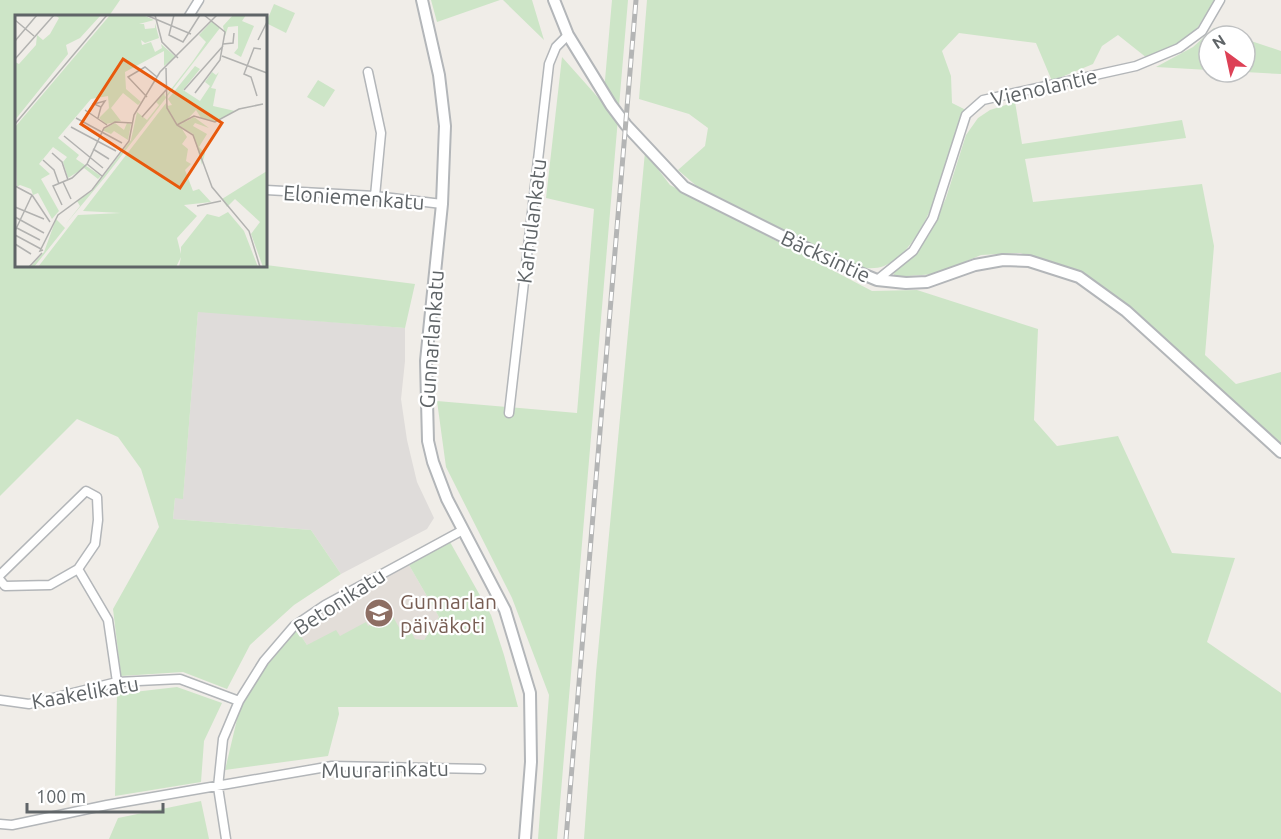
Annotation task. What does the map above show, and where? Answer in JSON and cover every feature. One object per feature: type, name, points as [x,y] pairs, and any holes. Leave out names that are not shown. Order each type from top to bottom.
[{"type":"street","points":[[190,15],[199,0]]},
{"type":"street","name":"Gunnarlankatu","points":[[422,0],[439,75],[445,126],[442,204],[426,361],[427,430],[430,452],[439,481],[505,610],[530,693],[531,762],[525,839]]},
{"type":"street","name":"Bäcksintie","points":[[554,0],[568,35],[611,105],[626,125],[684,187],[836,263],[877,280],[906,284],[927,282],[975,265],[1003,260],[1029,261],[1079,277],[1126,311],[1281,452]]},
{"type":"street","name":"Vienolantie","points":[[877,280],[914,251],[933,218],[966,116],[983,100],[1136,66],[1179,48],[1202,31],[1220,0]]},
{"type":"street","name":"Karhulankatu","points":[[509,412],[549,64],[556,47],[568,35]]},
{"type":"street","points":[[368,72],[381,133],[375,196]]},
{"type":"street","name":"Eloniemenkatu","points":[[267,190],[375,196],[442,204]]},
{"type":"street","points":[[0,575],[86,491],[97,497],[98,520],[95,544],[78,569],[50,585],[5,586],[0,580]]},
{"type":"street","name":"Betonikatu","points":[[226,839],[218,787],[223,739],[239,701],[264,661],[294,626],[357,586],[463,530]]},
{"type":"street","points":[[78,569],[108,620],[117,682]]},
{"type":"street","name":"Kaakelikatu","points":[[0,700],[28,704],[117,682],[180,679],[239,701]]},
{"type":"street","name":"Muurarinkatu","points":[[0,824],[12,825],[107,805],[332,766],[481,769]]},
{"type":"shaded area","points":[[198,311],[405,328],[405,361],[401,399],[407,440],[417,482],[434,518],[427,529],[341,574],[311,530],[173,519],[175,498],[183,498]]},
{"type":"shaded area","name":"Gunnarlan päiväkoti","points":[[409,565],[439,617],[424,640],[313,654],[297,630],[327,609]]},
{"type":"green space","points":[[0,0],[120,0],[110,15],[15,15],[15,267],[267,267],[267,265],[415,284],[405,328],[198,312],[183,499],[175,498],[173,519],[311,530],[341,574],[294,605],[250,645],[227,689],[183,672],[121,676],[113,609],[159,527],[141,469],[118,437],[77,419],[0,496]]},
{"type":"green space","points":[[431,0],[500,0],[437,22]]},
{"type":"green space","points":[[503,0],[532,0],[544,40]]},
{"type":"green space","points":[[612,0],[628,0],[557,839],[538,839],[549,695],[512,598],[446,467],[437,401],[577,413],[594,209],[546,198],[562,57],[603,103]]},
{"type":"green space","points":[[647,0],[1215,0],[1200,24],[1197,24],[1196,30],[1174,46],[1147,58],[1118,35],[1102,46],[1093,64],[1052,81],[1036,43],[959,33],[942,51],[951,76],[952,103],[966,110],[961,118],[934,201],[924,222],[913,241],[900,256],[879,268],[861,268],[700,189],[678,170],[705,146],[708,128],[689,114],[639,99]]},
{"type":"green space","points":[[274,4],[295,13],[286,33],[267,24]]},
{"type":"green space","points":[[1197,43],[1197,69],[1156,67]]},
{"type":"green space","points":[[1257,43],[1281,51],[1281,74],[1257,73]]},
{"type":"green space","points":[[318,80],[335,90],[324,107],[307,97]]},
{"type":"green space","points":[[1015,102],[1022,144],[1182,120],[1186,138],[1025,159],[1033,202],[1202,184],[1214,246],[1205,355],[1236,384],[1281,372],[1281,443],[1196,367],[1079,272],[1020,253],[981,255],[936,274],[893,277],[895,271],[911,259],[929,235],[946,198],[966,135],[978,118],[990,110]]},
{"type":"green space","points":[[645,152],[670,185],[872,291],[917,290],[1038,329],[1034,420],[1057,446],[1118,436],[1172,553],[1235,558],[1207,642],[1281,693],[1281,839],[584,839],[596,673]]},
{"type":"green space","points":[[450,542],[491,615],[518,707],[338,707],[339,714],[328,756],[225,770],[239,711],[263,670],[297,630],[307,645],[336,630],[340,636],[366,622],[368,626],[391,613],[401,631],[409,628],[415,639],[424,640],[439,617],[409,565]]},
{"type":"green space","points":[[177,687],[222,703],[204,741],[201,782],[115,796],[117,694]]},
{"type":"green space","points":[[201,801],[209,839],[109,839],[118,818]]},
{"type":"railway","points":[[566,839],[636,0]]},
{"type":"place","name":"Gunnarlan päiväkoti","points":[[379,613]]}]
